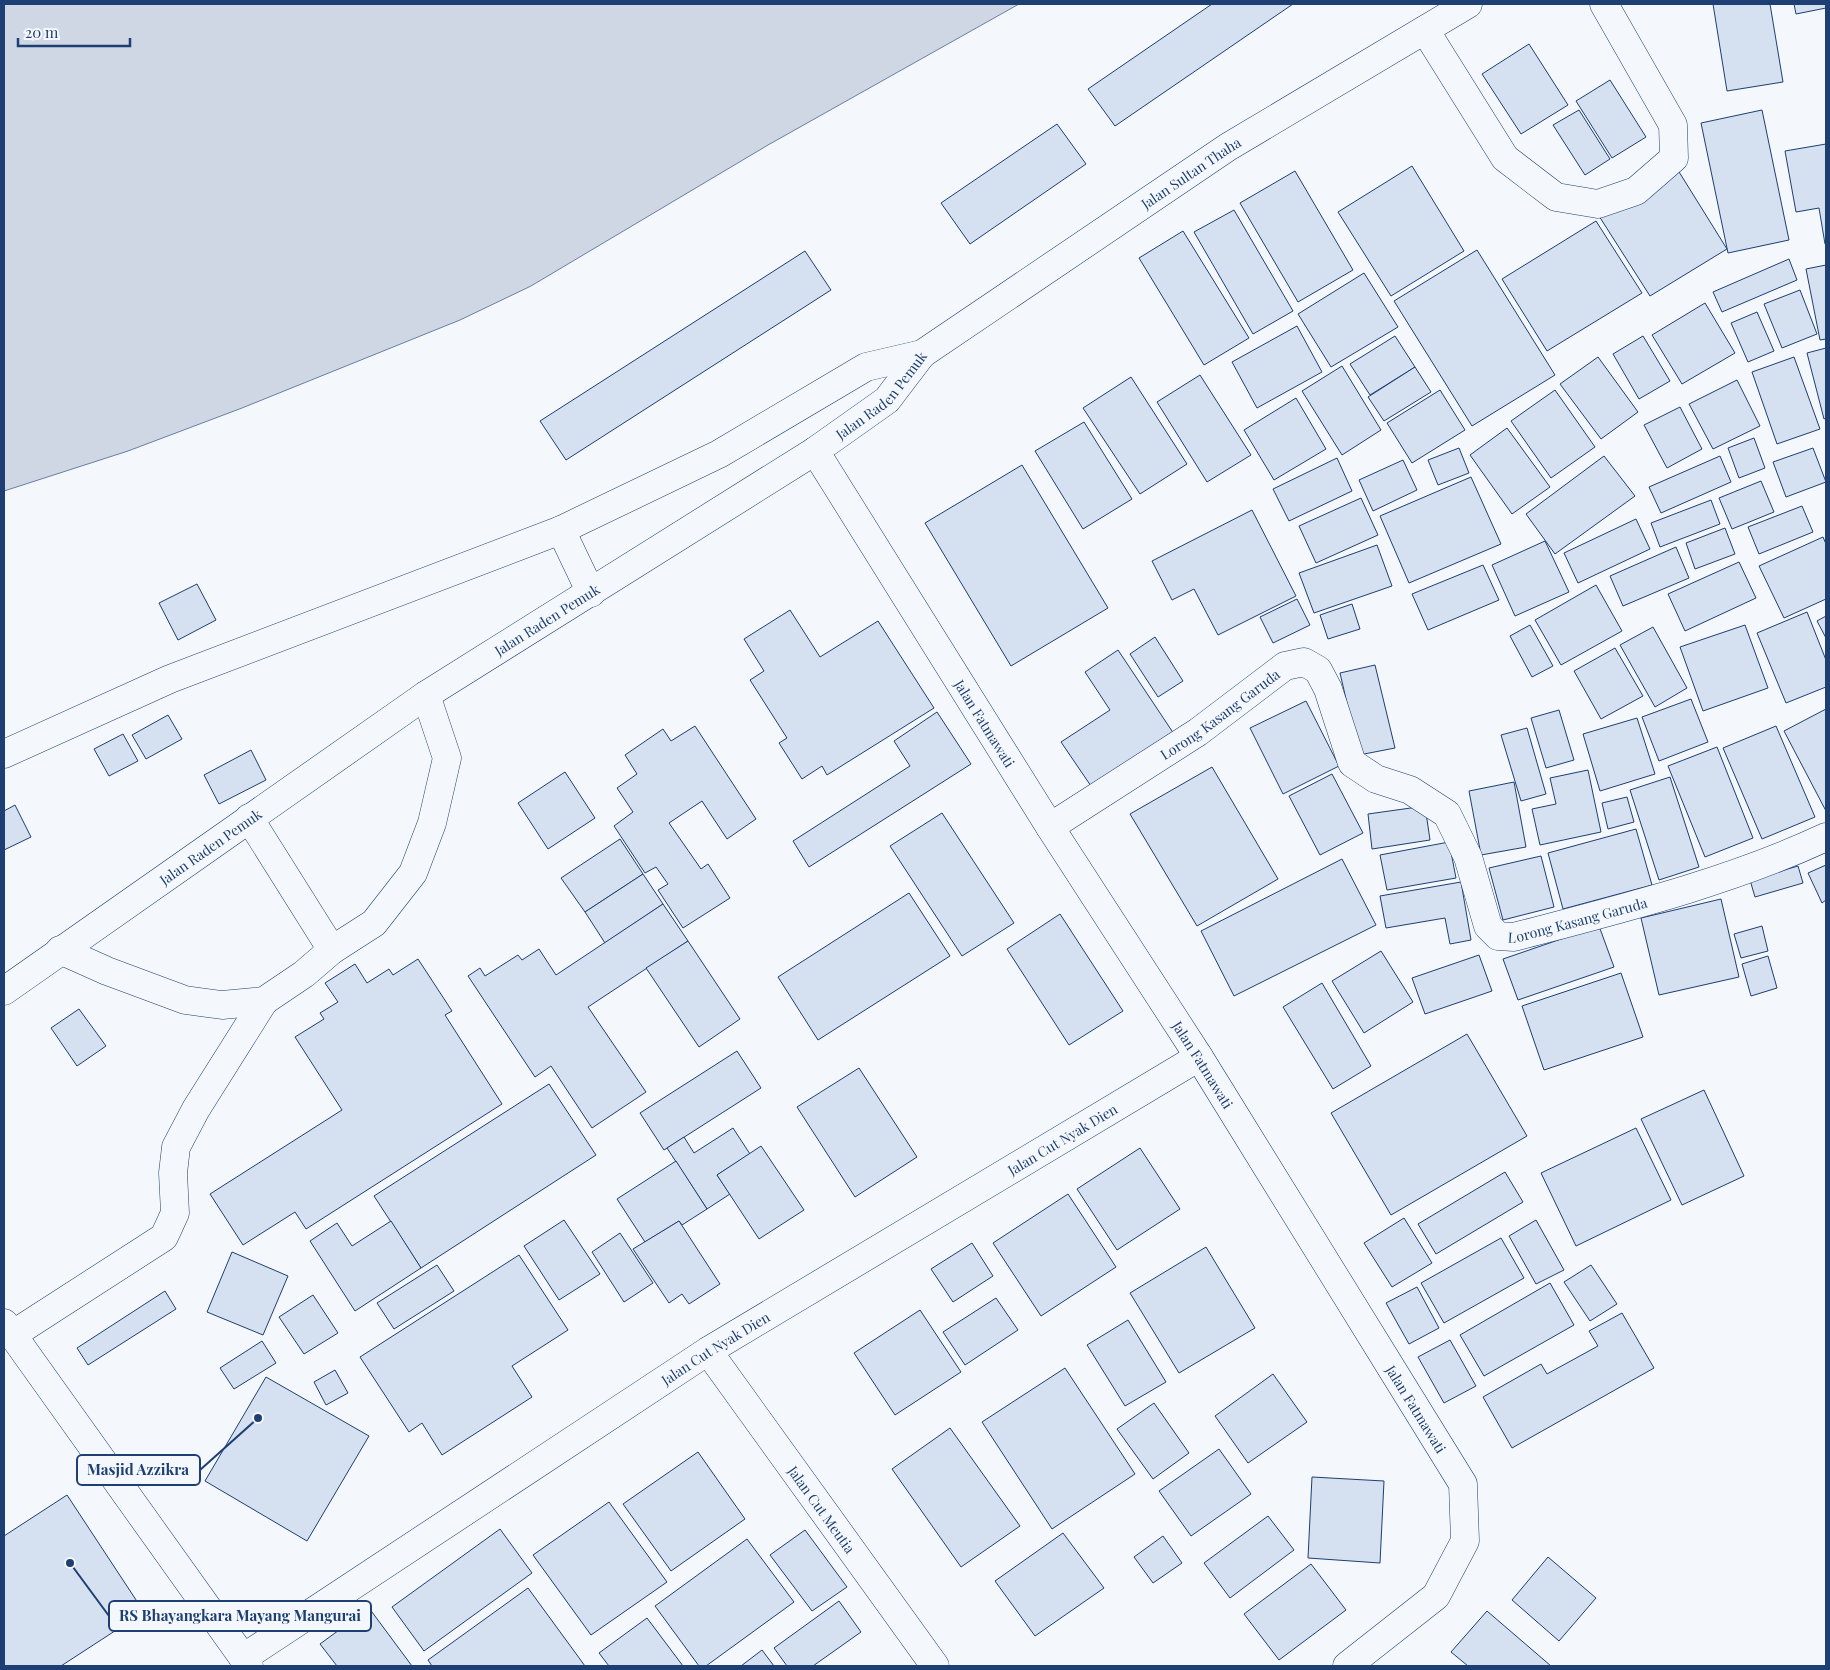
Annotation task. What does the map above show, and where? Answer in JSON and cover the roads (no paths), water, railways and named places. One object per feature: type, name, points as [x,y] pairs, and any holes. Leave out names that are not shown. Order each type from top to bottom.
[{"type":"main road","name":"Jalan Sultan Thaha","points":[[922,354],[1228,147],[1468,4]]},
{"type":"main road","points":[[1425,30],[1505,158],[1556,197],[1598,204],[1636,191],[1674,158],[1673,125],[1604,4]]},
{"type":"main road","name":"Jalan Raden Pemuk","points":[[4,990],[426,695],[815,451],[887,400],[922,354]]},
{"type":"main road","name":"Jalan Raden Pemuk","points":[[4,754],[170,679],[561,530],[719,454],[866,367],[922,354]]},
{"type":"main road","name":"Jalan Fatmawati","points":[[815,451],[1050,827],[1199,1057],[1463,1484],[1465,1541],[1436,1596],[1347,1666]]},
{"type":"main road","points":[[561,530],[591,593]]},
{"type":"main road","name":"Lorong Kasang Garuda","points":[[1050,827],[1198,732],[1285,666],[1304,662],[1318,670],[1328,689],[1352,763],[1376,779],[1410,790],[1447,814],[1468,857],[1488,926],[1498,936],[1514,937],[1707,883],[1782,857],[1826,837]]},
{"type":"main road","points":[[246,1662],[8,1329],[164,1237],[175,1213],[173,1173],[176,1147],[196,1109],[264,1001],[304,974],[332,950],[374,923],[412,873],[432,823],[447,758],[426,695]]},
{"type":"main road","points":[[249,818],[332,950]]},
{"type":"main road","points":[[60,950],[107,971],[185,1000],[222,1004],[264,1001]]},
{"type":"main road","name":"Jalan Cut Nyak Dien","points":[[246,1662],[708,1351],[1199,1057]]},
{"type":"main road","name":"Jalan Cut Meutia","points":[[708,1351],[936,1666]]},
{"type":"place","name":"Masjid Azzikra","points":[[258,1418]]},
{"type":"place","name":"RS Bhayangkara Mayang Mangurai","points":[[70,1563]]}]
